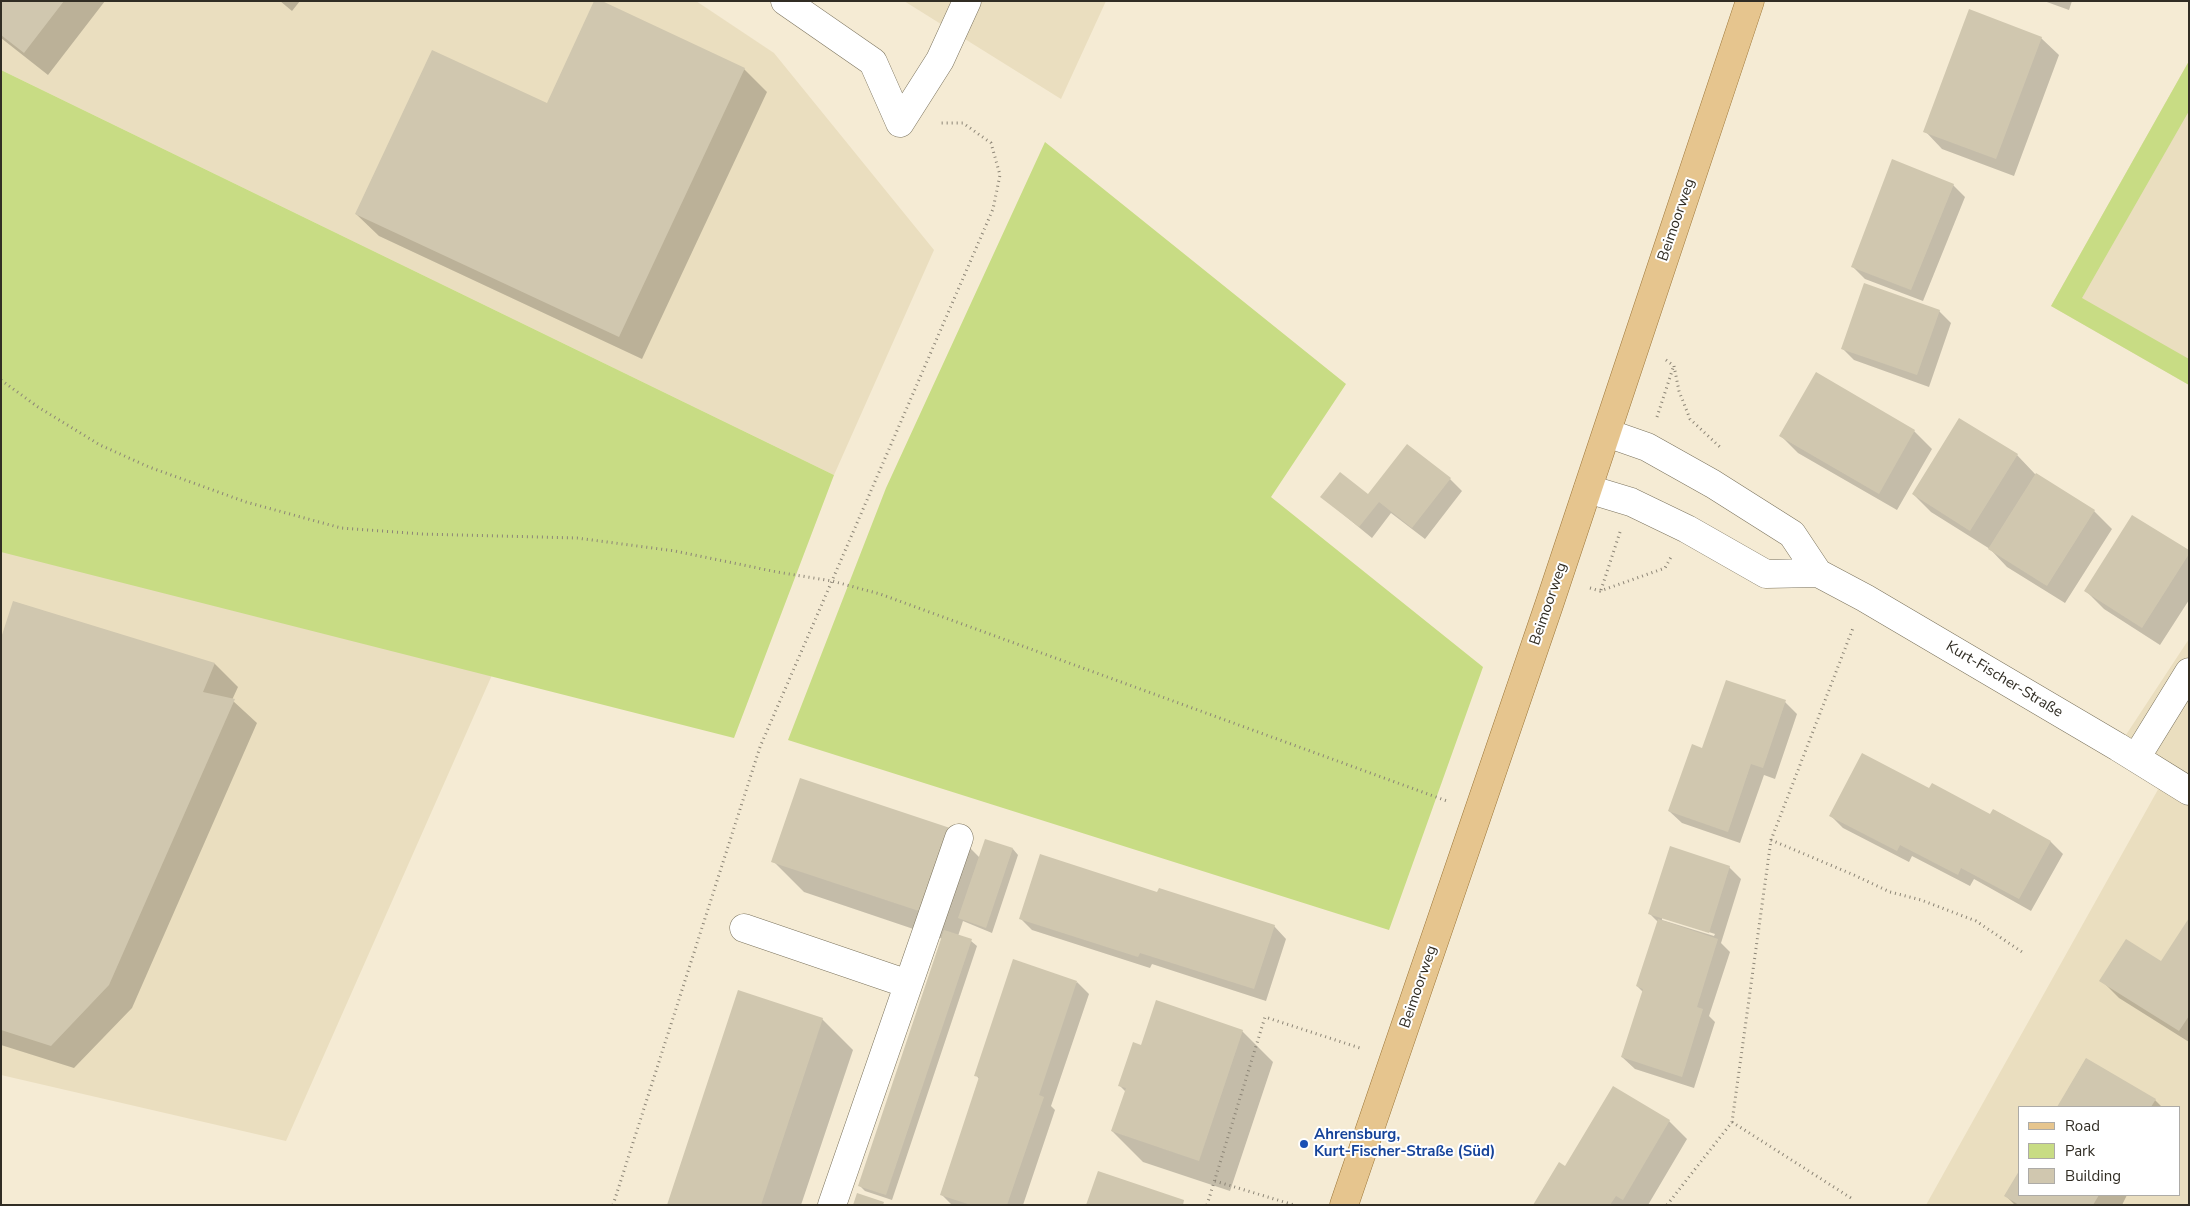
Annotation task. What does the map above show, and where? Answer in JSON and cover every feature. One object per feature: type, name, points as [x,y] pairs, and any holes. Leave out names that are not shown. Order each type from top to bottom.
[{"type":"main road","name":"Beimoorweg","points":[[1344,1205],[1607,433],[1750,1]]},
{"type":"street","points":[[785,1],[873,62],[900,123]]},
{"type":"street","points":[[900,123],[940,60],[967,1]]},
{"type":"street","name":"Kurt-Fischer-Straße","points":[[1607,433],[1647,448],[1713,484],[1792,534],[1818,573],[1864,598],[2189,791]]},
{"type":"street","name":"Kurt-Fischer-Straße","points":[[1588,489],[1630,502],[1687,529],[1766,574],[1818,573]]},
{"type":"street","points":[[2136,758],[2189,672]]},
{"type":"street","points":[[832,1205],[959,838]]},
{"type":"street","points":[[744,928],[908,984]]},
{"type":"path","points":[[613,1205],[760,747],[993,208],[1000,175],[991,143],[963,123],[900,123]]},
{"type":"path","points":[[1674,366],[1679,391],[1690,419],[1730,456],[1713,484]]},
{"type":"path","points":[[1,380],[100,445],[149,467],[246,502],[342,528],[440,535],[576,538],[675,551],[832,581],[880,594],[1404,784],[1478,813]]},
{"type":"path","points":[[1667,1205],[1732,1122],[1770,840],[1864,598]]},
{"type":"path","points":[[1770,840],[1854,874],[1890,892],[1921,900],[1976,921],[2025,954]]},
{"type":"path","points":[[1207,1205],[1266,1017],[1394,1060]]},
{"type":"path","points":[[1732,1122],[1850,1198]]},
{"type":"path","points":[[1214,1181],[1294,1205]]},
{"type":"shaded area","points":[[1,1],[696,1],[774,53],[934,250],[834,475],[1,70]]},
{"type":"shaded area","points":[[904,1],[1106,1],[1061,99]]},
{"type":"shaded area","points":[[2189,61],[2189,385],[2051,306]]},
{"type":"shaded area","points":[[1,548],[496,666],[286,1141],[1,1075]]},
{"type":"shaded area","points":[[2189,639],[2189,1205],[1926,1205],[2165,777],[2118,747]]},
{"type":"green space","points":[[2189,61],[2189,111],[2082,298],[2189,359],[2189,385],[2051,306]]},
{"type":"green space","points":[[1,70],[834,475],[734,738],[1,552]]},
{"type":"green space","points":[[1045,142],[1346,384],[1271,497],[1483,667],[1389,930],[788,740],[886,488]]},
{"type":"building","points":[[1,1],[64,1],[24,53],[1,35]]},
{"type":"building","points":[[594,1],[602,1],[745,68],[619,337],[355,214],[432,50],[547,103]]},
{"type":"building","points":[[1969,9],[2042,37],[1996,159],[1923,132]]},
{"type":"building","points":[[1892,159],[1954,184],[1911,290],[1851,267]]},
{"type":"building","points":[[1864,283],[1940,310],[1917,375],[1841,349]]},
{"type":"building","points":[[1816,372],[1915,430],[1879,494],[1779,436]]},
{"type":"building","points":[[1959,418],[2018,454],[1970,531],[1912,494]]},
{"type":"building","points":[[1407,444],[1451,478],[1412,528],[1379,502],[1359,527],[1320,497],[1340,472],[1368,494]]},
{"type":"building","points":[[2036,473],[2095,510],[2047,586],[1988,549]]},
{"type":"building","points":[[2132,515],[2189,550],[2189,554],[2142,628],[2084,591]]},
{"type":"building","points":[[13,601],[215,663],[203,692],[235,699],[109,985],[51,1046],[1,1030],[1,638]]},
{"type":"building","points":[[1726,680],[1786,700],[1763,768],[1751,764],[1728,832],[1668,811],[1692,744],[1702,748]]},
{"type":"building","points":[[1862,753],[1929,788],[1932,783],[1990,814],[1993,809],[2051,841],[2019,899],[1961,868],[1958,875],[1900,845],[1897,851],[1829,816]]},
{"type":"building","points":[[800,778],[953,829],[925,913],[771,862]]},
{"type":"building","points":[[985,839],[1013,848],[986,928],[958,918]]},
{"type":"building","points":[[1670,846],[1730,866],[1709,933],[1648,914]]},
{"type":"building","points":[[1040,854],[1157,892],[1159,888],[1275,925],[1254,989],[1140,953],[1138,957],[1019,919]]},
{"type":"building","points":[[2189,918],[2189,1016],[2179,1031],[2099,981],[2126,939],[2161,961]]},
{"type":"building","points":[[1658,919],[1718,939],[1697,1007],[1703,1009],[1682,1077],[1621,1057],[1643,989],[1636,986]]},
{"type":"building","points":[[944,930],[972,939],[886,1195],[858,1186]]},
{"type":"building","points":[[1013,959],[1077,981],[1039,1095],[1044,1097],[1007,1205],[971,1205],[940,1195],[979,1077],[974,1076]]},
{"type":"building","points":[[738,990],[823,1018],[761,1205],[667,1205]]},
{"type":"building","points":[[1156,1000],[1243,1030],[1199,1161],[1111,1131],[1126,1088],[1118,1086],[1133,1042],[1141,1045]]},
{"type":"building","points":[[2086,1058],[2156,1099],[2152,1106],[2058,1106]]},
{"type":"building","points":[[1613,1086],[1670,1120],[1623,1200],[1616,1196],[1610,1205],[1533,1205],[1559,1162],[1565,1166]]},
{"type":"building","points":[[1098,1171],[1184,1200],[1183,1205],[1086,1205]]},
{"type":"building","points":[[2018,1173],[2018,1196],[2098,1196],[2093,1205],[2019,1205],[2004,1196]]},
{"type":"building","points":[[857,1193],[884,1202],[883,1205],[853,1205]]},
{"type":"place","name":"Ahrensburg, Kurt-Fischer-Straße (Süd)","points":[[1304,1144]]}]
